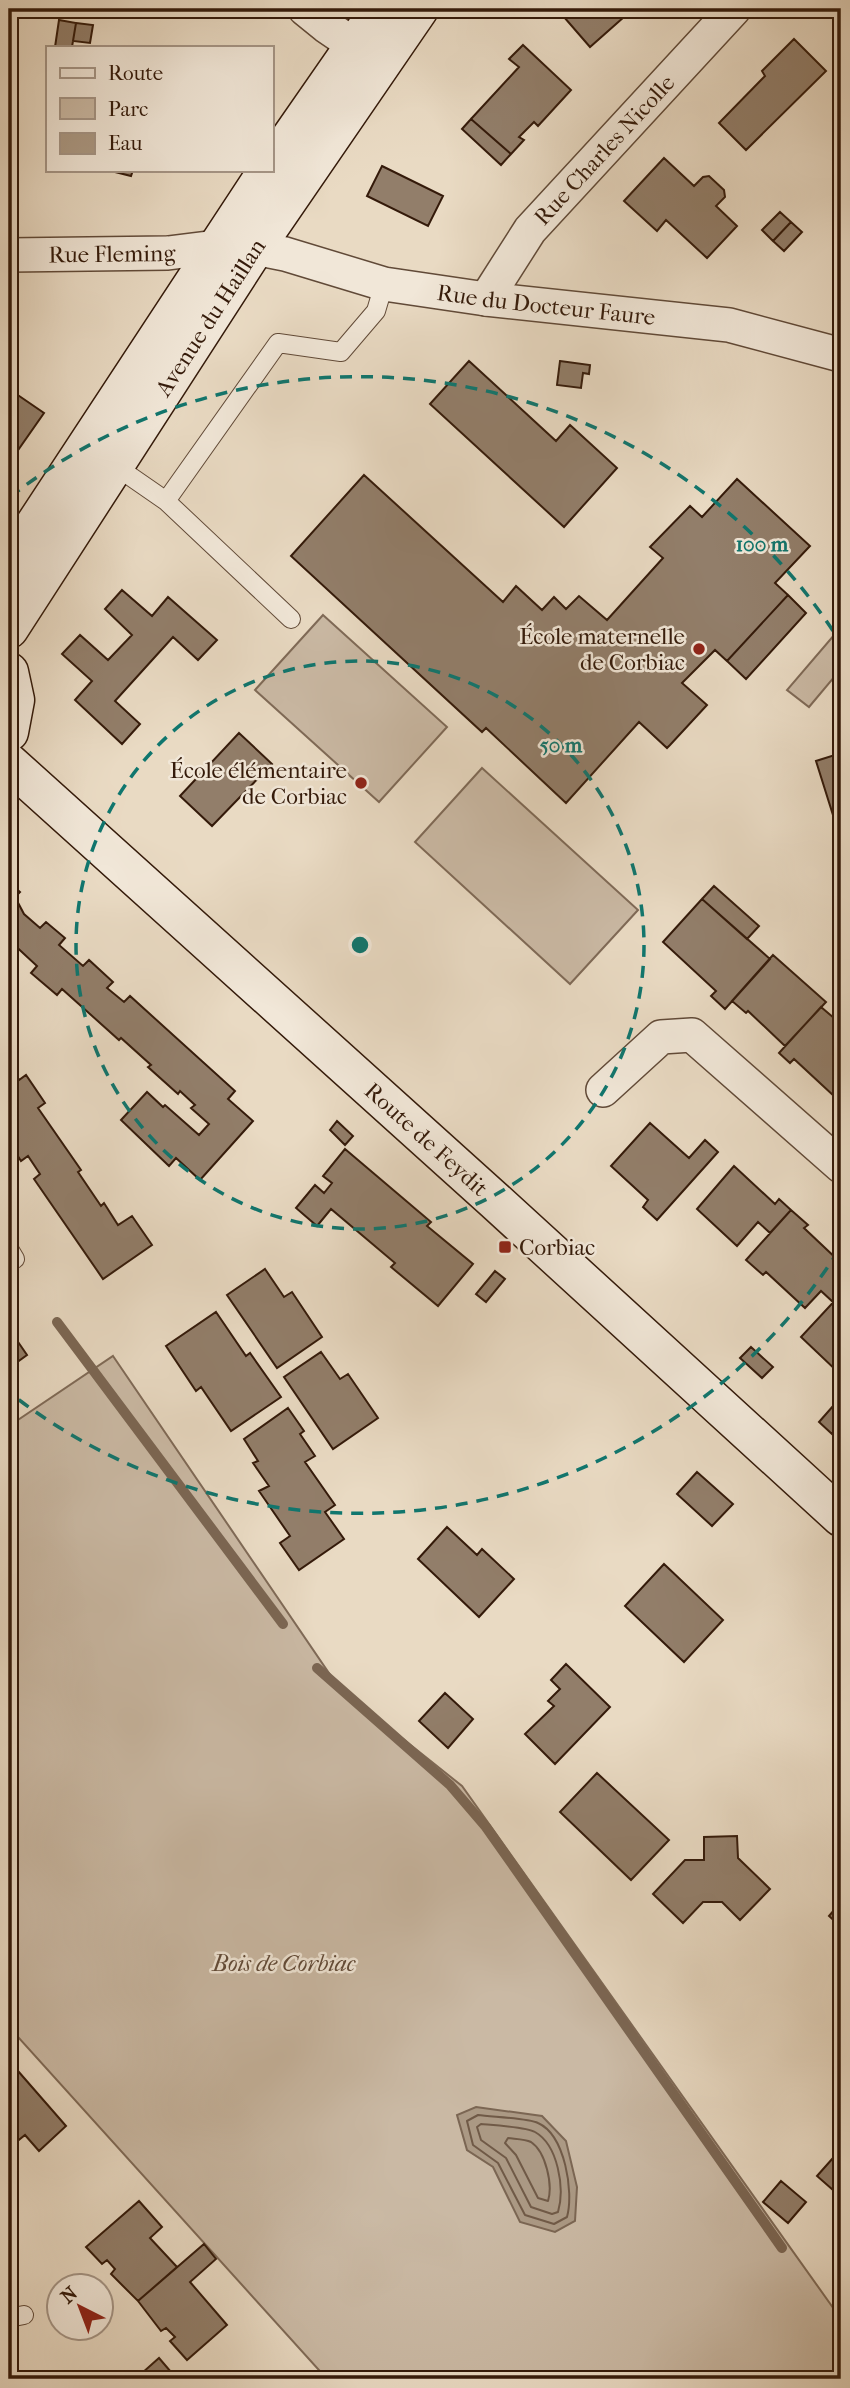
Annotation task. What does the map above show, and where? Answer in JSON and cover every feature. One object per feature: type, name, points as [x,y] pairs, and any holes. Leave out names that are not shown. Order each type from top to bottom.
[{"type":"street","points":[[305,9],[367,54]]},
{"type":"street","name":"Avenue du Haillan","points":[[9,629],[255,248],[367,54],[380,9]]},
{"type":"street","name":"Avenue du Haillan","points":[[273,164],[367,54],[419,9]]},
{"type":"street","name":"Rue Charles Nicolle","points":[[486,299],[530,230],[734,9]]},
{"type":"street","name":"Avenue du Haillan","points":[[9,564],[267,172]]},
{"type":"street","name":"Rue Fleming","points":[[9,255],[167,253],[216,247],[255,248]]},
{"type":"street","name":"Rue du Docteur Faure","points":[[255,248],[285,254],[384,284],[486,299],[729,325],[841,355]]},
{"type":"street","points":[[9,672],[15,700],[9,732]]},
{"type":"street","name":"Route de Feydit","points":[[9,763],[841,1517]]},
{"type":"street","points":[[603,1090],[661,1037],[692,1035],[841,1166]]},
{"type":"lane","points":[[166,501],[278,343],[341,352],[376,312],[384,284]]},
{"type":"lane","points":[[114,465],[166,501],[291,619]]},
{"type":"green space","points":[[323,615],[447,727],[379,802],[255,690]]},
{"type":"green space","points":[[841,627],[841,669],[809,707],[787,690]]},
{"type":"green space","points":[[482,768],[638,910],[570,984],[415,842]]},
{"type":"green space","name":"Bois de Corbiac","points":[[113,1356],[331,1676],[353,1699],[462,1786],[841,2319],[841,2379],[327,2379],[9,2027],[9,1608],[16,1599],[9,1587],[9,1426]]},
{"type":"water","points":[[476,2107],[542,2116],[566,2141],[577,2187],[575,2221],[555,2232],[520,2222],[493,2167],[467,2150],[457,2115]]},
{"type":"building","points":[[557,9],[633,9],[590,47]]},
{"type":"building","points":[[834,9],[841,9],[841,26],[829,13]]},
{"type":"building","points":[[59,20],[76,23],[72,46],[55,46]]},
{"type":"building","points":[[76,23],[93,25],[90,43],[73,41]]},
{"type":"building","points":[[794,39],[826,71],[746,150],[719,123],[765,76],[762,71]]},
{"type":"building","points":[[523,45],[571,90],[538,126],[534,122],[519,137],[524,140],[511,154],[471,119],[519,67],[509,59]]},
{"type":"building","points":[[471,119],[511,154],[501,165],[462,129]]},
{"type":"building","points":[[664,158],[694,186],[703,177],[709,176],[724,190],[725,197],[716,206],[737,226],[707,258],[666,220],[657,231],[624,201]]},
{"type":"building","points":[[382,166],[443,196],[428,226],[367,196]]},
{"type":"building","points":[[115,172],[132,172],[131,176]]},
{"type":"building","points":[[780,212],[791,222],[773,241],[762,230]]},
{"type":"building","points":[[791,222],[802,232],[784,251],[773,241]]},
{"type":"building","points":[[469,361],[556,441],[570,425],[617,468],[564,527],[430,404]]},
{"type":"building","points":[[560,361],[590,365],[589,374],[583,373],[581,388],[557,385]]},
{"type":"building","points":[[9,389],[44,413],[9,463]]},
{"type":"building","points":[[364,475],[503,602],[516,586],[542,610],[554,597],[566,609],[579,596],[607,620],[663,558],[650,547],[690,506],[702,517],[737,479],[810,546],[775,583],[788,595],[727,661],[715,650],[682,683],[707,705],[670,745],[667,748],[639,722],[566,803],[486,728],[482,732],[291,556]]},
{"type":"building","points":[[122,590],[152,616],[168,597],[217,640],[198,660],[173,637],[115,701],[140,724],[122,744],[75,700],[92,681],[62,654],[80,635],[108,660],[132,635],[105,609]]},
{"type":"building","points":[[788,595],[806,613],[746,679],[727,661]]},
{"type":"building","points":[[239,733],[272,764],[212,826],[180,796]]},
{"type":"building","points":[[841,753],[841,830],[838,831],[816,761]]},
{"type":"building","points":[[9,882],[20,892],[15,897],[24,914],[40,928],[46,922],[65,938],[59,945],[83,966],[89,960],[113,982],[107,988],[124,1002],[130,996],[235,1091],[228,1099],[253,1121],[200,1180],[176,1158],[169,1166],[121,1120],[147,1092],[199,1135],[209,1124],[191,1108],[195,1105],[180,1091],[178,1094],[148,1067],[151,1065],[121,1038],[119,1040],[62,989],[57,995],[31,973],[37,966],[9,940]]},
{"type":"building","points":[[714,886],[759,926],[747,939],[702,899]]},
{"type":"building","points":[[702,899],[770,959],[725,1009],[711,996],[716,991],[663,942]]},
{"type":"building","points":[[773,955],[826,1002],[785,1046],[748,1011],[746,1013],[732,1001]]},
{"type":"building","points":[[821,1007],[841,1024],[841,1089],[835,1097],[794,1059],[790,1063],[779,1053]]},
{"type":"building","points":[[9,1064],[19,1080],[26,1075],[45,1103],[38,1108],[81,1170],[78,1172],[101,1206],[104,1203],[118,1225],[132,1216],[152,1245],[103,1279],[34,1179],[40,1174],[28,1156],[21,1161],[9,1142]]},
{"type":"building","points":[[337,1121],[353,1136],[345,1145],[330,1130]]},
{"type":"building","points":[[650,1123],[689,1158],[705,1140],[718,1152],[657,1220],[643,1207],[648,1200],[611,1166]]},
{"type":"building","points":[[345,1149],[431,1222],[427,1226],[473,1264],[438,1306],[391,1267],[395,1263],[331,1209],[317,1226],[296,1208],[315,1185],[324,1193],[332,1183],[323,1176]]},
{"type":"building","points":[[734,1166],[775,1204],[779,1199],[791,1210],[770,1233],[758,1222],[737,1246],[697,1209]]},
{"type":"building","points":[[791,1210],[808,1225],[804,1228],[841,1263],[841,1293],[833,1302],[821,1291],[805,1308],[766,1272],[763,1275],[746,1260]]},
{"type":"building","points":[[265,1269],[284,1297],[292,1292],[322,1337],[277,1368],[227,1295]]},
{"type":"building","points":[[495,1271],[505,1279],[486,1302],[476,1294]]},
{"type":"building","points":[[840,1295],[841,1383],[835,1377],[839,1373],[801,1337]]},
{"type":"building","points":[[216,1312],[246,1356],[250,1353],[281,1397],[231,1431],[201,1387],[196,1391],[166,1346]]},
{"type":"building","points":[[14,1336],[27,1355],[9,1368],[9,1340]]},
{"type":"building","points":[[751,1347],[773,1367],[762,1378],[740,1358]]},
{"type":"building","points":[[321,1352],[340,1379],[348,1374],[378,1418],[333,1449],[284,1377]]},
{"type":"building","points":[[841,1397],[841,1423],[832,1434],[819,1422]]},
{"type":"building","points":[[288,1408],[304,1431],[300,1434],[315,1456],[305,1462],[335,1505],[325,1512],[344,1539],[299,1570],[280,1543],[290,1536],[259,1491],[269,1486],[253,1463],[258,1461],[244,1439]]},
{"type":"building","points":[[697,1472],[733,1504],[712,1526],[677,1494]]},
{"type":"building","points":[[447,1527],[477,1555],[482,1549],[514,1579],[479,1617],[418,1559]]},
{"type":"building","points":[[664,1564],[723,1620],[684,1662],[625,1606]]},
{"type":"building","points":[[566,1664],[610,1707],[555,1764],[525,1734],[554,1706],[548,1701],[560,1689],[551,1680]]},
{"type":"building","points":[[445,1693],[473,1719],[448,1748],[419,1721]]},
{"type":"building","points":[[597,1773],[669,1840],[631,1880],[560,1812]]},
{"type":"building","points":[[737,1836],[738,1858],[770,1889],[740,1920],[722,1902],[703,1902],[683,1923],[653,1894],[685,1860],[704,1860],[704,1837]]},
{"type":"building","points":[[841,1902],[841,1927],[829,1916]]},
{"type":"building","points":[[18,2071],[66,2126],[39,2151],[25,2135],[9,2148],[9,2080]]},
{"type":"building","points":[[841,2149],[841,2197],[817,2176]]},
{"type":"building","points":[[781,2181],[806,2202],[788,2223],[763,2202]]},
{"type":"building","points":[[139,2201],[162,2227],[150,2238],[177,2267],[138,2301],[116,2279],[116,2272],[113,2272],[115,2269],[107,2260],[102,2264],[86,2247]]},
{"type":"building","points":[[204,2244],[216,2259],[190,2282],[227,2325],[187,2360],[170,2341],[175,2337],[166,2328],[161,2331],[138,2301]]},
{"type":"building","points":[[159,2358],[177,2379],[147,2379],[142,2373]]},
{"type":"waterway","points":[[57,1322],[283,1624]]},
{"type":"waterway","points":[[317,1668],[450,1785],[486,1827],[782,2248]]},
{"type":"place","name":"École maternelle de Corbiac","points":[[699,649]]},
{"type":"place","name":"École élémentaire de Corbiac","points":[[361,783]]},
{"type":"place","name":"Corbiac","points":[[505,1247]]}]
